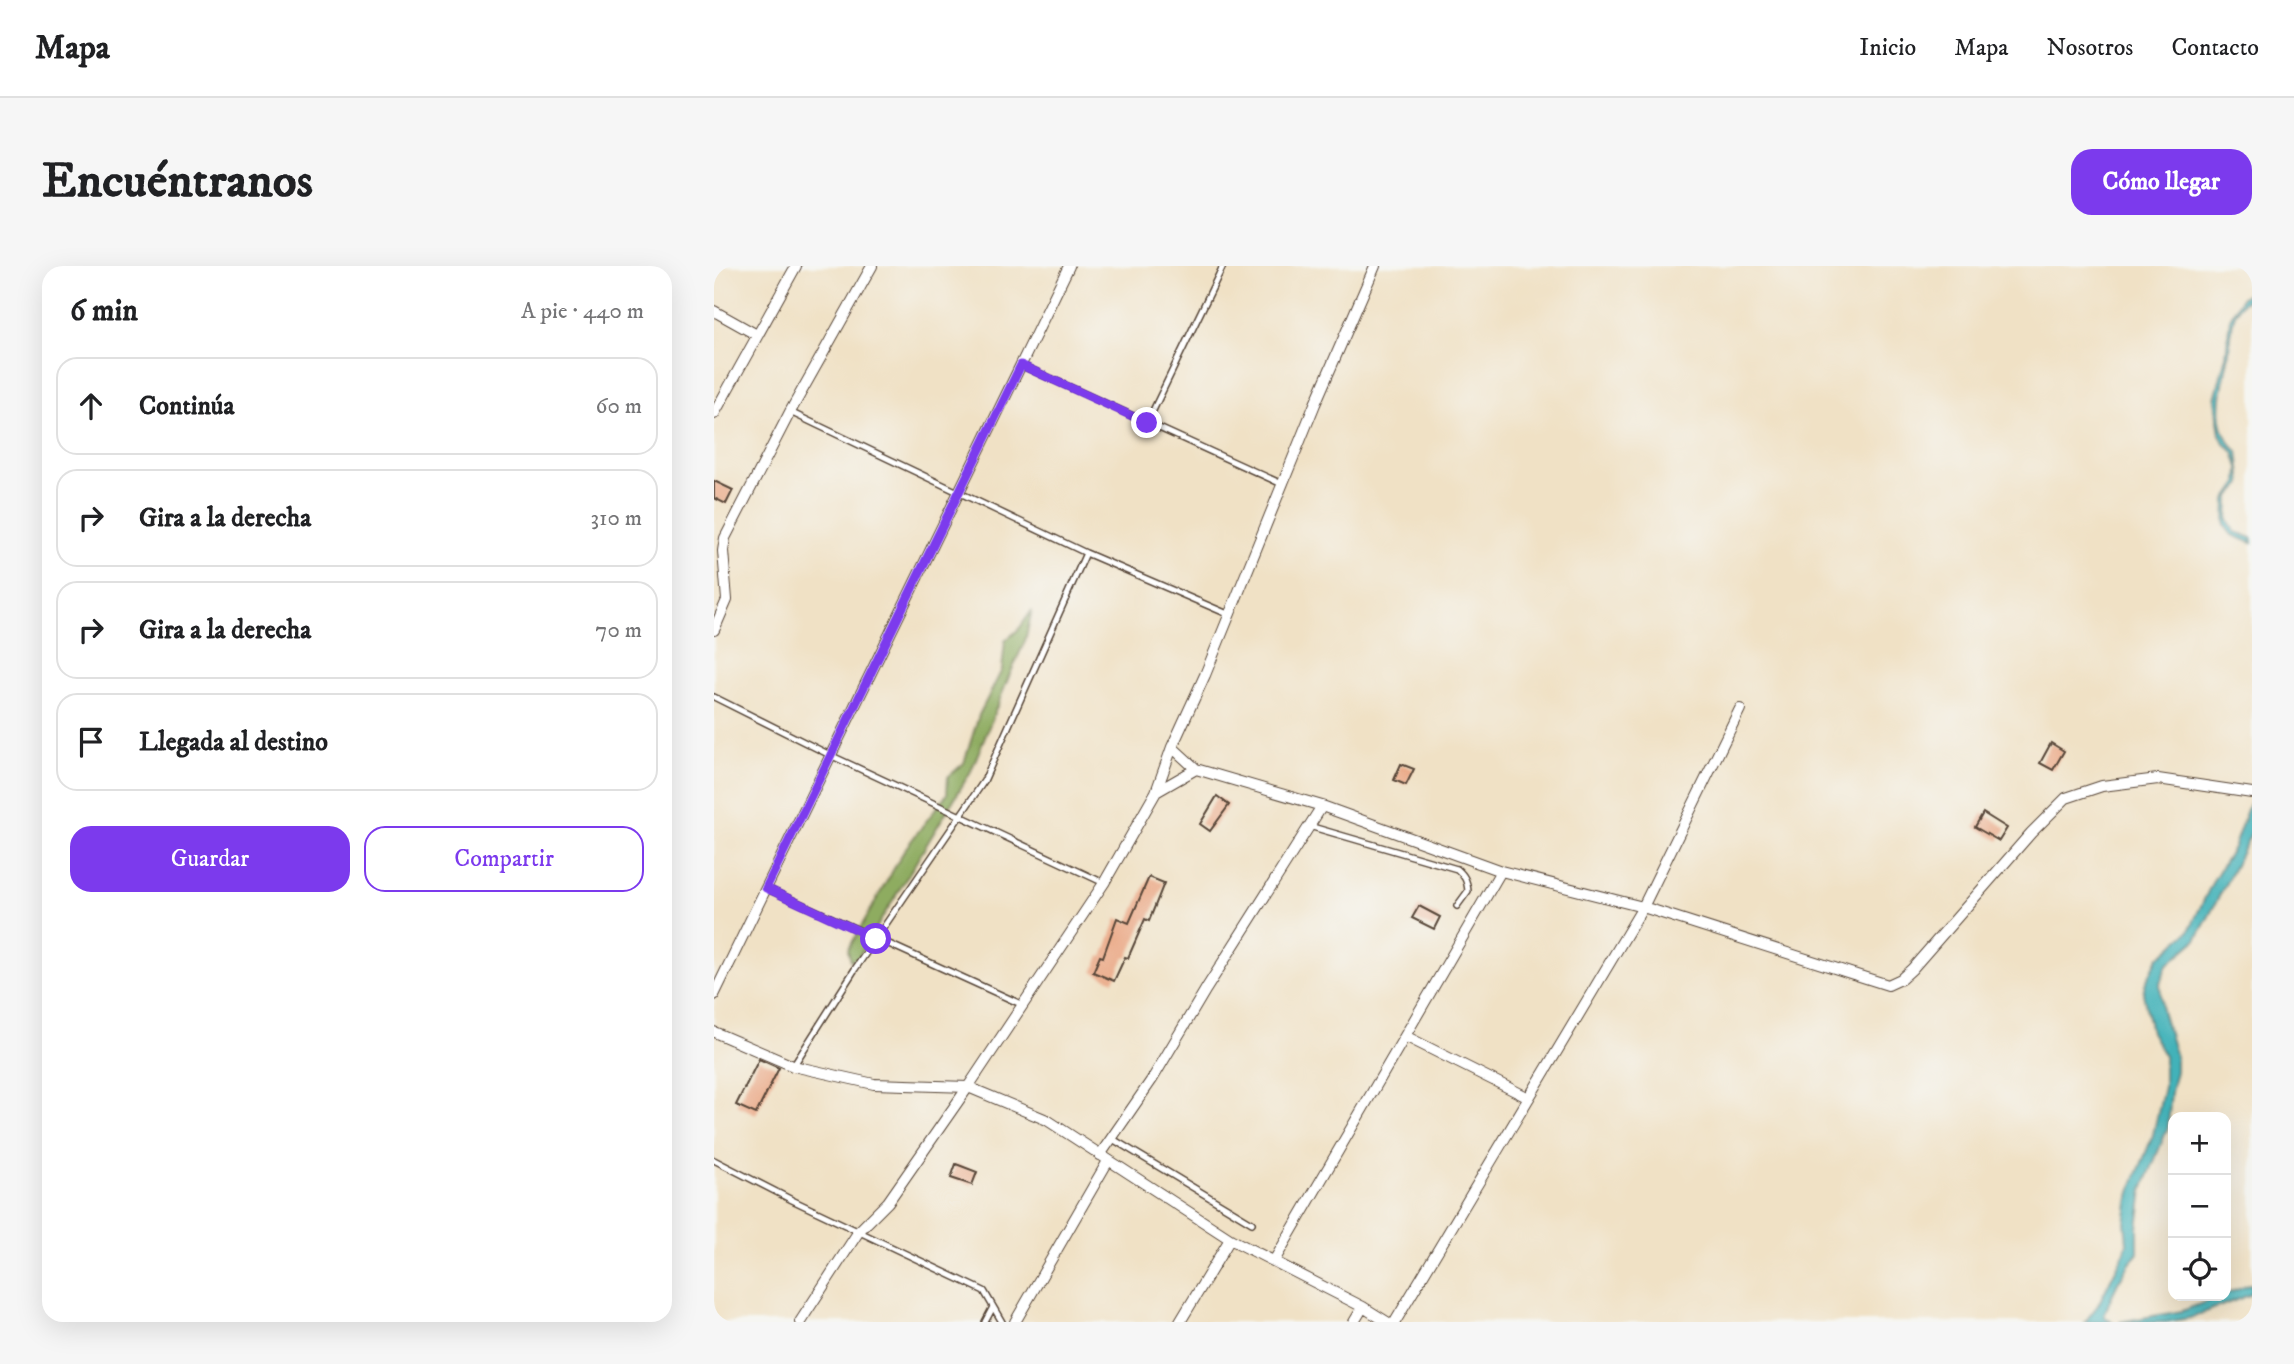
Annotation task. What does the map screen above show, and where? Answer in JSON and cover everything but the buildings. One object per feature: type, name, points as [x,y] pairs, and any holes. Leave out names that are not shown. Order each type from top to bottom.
[{"type":"street","points":[[714,414],[796,266]]},
{"type":"street","points":[[714,630],[727,600],[723,551],[725,538],[790,412],[872,266]]},
{"type":"street","points":[[714,995],[1069,266]]},
{"type":"street","points":[[800,1322],[859,1231],[888,1202],[968,1087],[1104,883],[1156,792],[1172,747],[1205,675],[1375,266]]},
{"type":"street","points":[[714,312],[757,335]]},
{"type":"street","points":[[714,532],[725,538]]},
{"type":"street","points":[[1395,1322],[1643,907],[1740,709]]},
{"type":"street","points":[[1172,747],[1196,769],[1322,806],[1501,871],[1643,907],[1888,985],[1901,979],[1912,969],[2031,833],[2066,798],[2102,786],[2158,779],[2251,793]]},
{"type":"street","points":[[1156,792],[1196,769]]},
{"type":"street","points":[[1015,1322],[1104,1158],[1111,1138],[1153,1078],[1322,806]]},
{"type":"street","points":[[1274,1261],[1501,871]]},
{"type":"street","points":[[714,1032],[793,1066],[874,1084],[968,1087],[1047,1120],[1230,1239],[1387,1322]]},
{"type":"street","points":[[1405,1036],[1529,1098]]},
{"type":"street","points":[[1180,1322],[1230,1239]]},
{"type":"street","points":[[1354,1322],[1363,1307]]},
{"type":"lane","points":[[1147,423],[1223,266]]},
{"type":"lane","points":[[1021,365],[1283,484]]},
{"type":"lane","points":[[790,412],[1086,553],[1230,615]]},
{"type":"lane","points":[[793,1066],[984,781],[1086,553]]},
{"type":"lane","points":[[714,697],[830,755],[1104,883]]},
{"type":"lane","points":[[1309,826],[1457,869],[1467,882],[1468,891],[1457,906]]},
{"type":"lane","points":[[766,888],[1023,1005]]},
{"type":"lane","points":[[1111,1138],[1252,1223]]},
{"type":"lane","points":[[714,1160],[984,1291],[1002,1322]]},
{"type":"lane","points":[[985,1322],[993,1307]]},
{"type":"green space","points":[[1032,610],[1025,641],[971,771],[858,958],[851,961],[848,950],[905,849],[947,794],[948,777],[964,763],[979,715],[1002,670],[1005,641],[1019,629]]},
{"type":"water","points":[[2252,291],[2252,296],[2240,306],[2233,321],[2220,408],[2224,431],[2229,442],[2238,451],[2242,484],[2231,495],[2228,520],[2235,532],[2252,538],[2252,543],[2232,535],[2225,526],[2226,500],[2238,483],[2239,468],[2234,452],[2224,443],[2220,434],[2215,399],[2226,355],[2230,318],[2242,297]]},
{"type":"water","points":[[2249,804],[2252,804],[2252,832],[2196,940],[2167,965],[2160,983],[2162,1011],[2176,1057],[2168,1127],[2143,1189],[2138,1253],[2118,1283],[2104,1316],[2112,1322],[2085,1322],[2098,1305],[2125,1251],[2128,1203],[2153,1135],[2164,1087],[2164,1055],[2151,1032],[2143,993],[2145,984],[2158,958],[2189,931],[2214,879],[2234,846]]},
{"type":"water","points":[[2252,1284],[2252,1294],[2190,1318],[2165,1322],[2119,1322],[2182,1311],[2208,1301],[2231,1301],[2231,1292]]},
{"type":"route","points":[[876,939],[766,888],[1021,365],[1147,423]]}]
